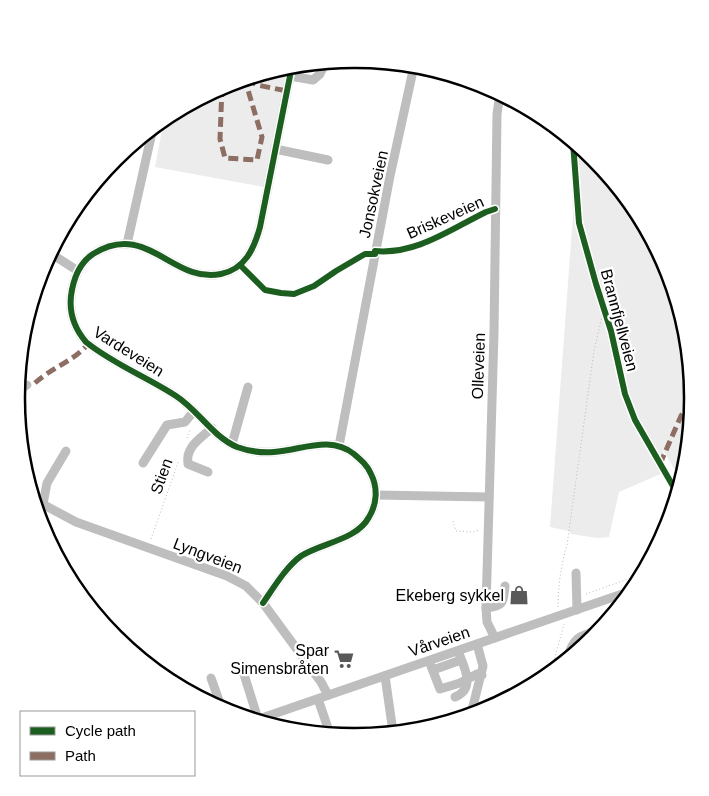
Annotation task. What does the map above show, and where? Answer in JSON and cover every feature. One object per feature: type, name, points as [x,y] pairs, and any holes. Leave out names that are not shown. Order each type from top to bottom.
[{"type":"street","points":[[290,76],[313,80],[318,77],[322,70]]},
{"type":"street","name":"Jonsokveien","points":[[339,446],[390,176],[412,74]]},
{"type":"street","name":"Vardeveien","points":[[290,76],[258,235],[250,254],[244,261],[234,269],[220,274],[196,274],[146,248],[127,244],[106,248],[96,252],[82,264],[72,286],[70,305],[72,319],[78,332],[94,348],[176,396],[232,444],[253,451],[273,452],[326,444],[339,446]]},
{"type":"street","name":"Olleveien","points":[[495,638],[486,619],[486,608],[494,332],[497,114],[499,102]]},
{"type":"street","points":[[127,244],[150,140]]},
{"type":"street","points":[[275,149],[328,160]]},
{"type":"street","points":[[57,257],[78,271]]},
{"type":"street","points":[[232,444],[248,387]]},
{"type":"street","points":[[143,463],[167,425],[187,421],[194,411]]},
{"type":"street","points":[[208,472],[191,466],[187,461],[190,449],[196,441],[212,428]]},
{"type":"street","points":[[263,603],[280,579],[301,556],[332,543],[364,525],[375,505],[376,495],[372,476],[367,466],[348,449],[339,446]]},
{"type":"street","points":[[43,504],[47,483],[66,451]]},
{"type":"street","points":[[376,495],[489,497]]},
{"type":"street","name":"Lyngveien","points":[[43,504],[76,522],[227,576],[246,586],[263,603],[321,682],[328,696]]},
{"type":"street","points":[[576,573],[572,598],[577,610]]},
{"type":"street","points":[[486,608],[498,607],[501,604],[505,586]]},
{"type":"street","name":"Vårveien","points":[[268,716],[577,610],[613,602]]},
{"type":"street","points":[[571,647],[576,639],[583,635]]},
{"type":"street","points":[[474,705],[482,674],[483,662],[477,644]]},
{"type":"street","points":[[455,696],[464,692],[467,672],[458,651]]},
{"type":"street","points":[[461,660],[432,668],[440,689],[460,683],[477,674],[482,674]]},
{"type":"street","points":[[242,668],[255,712]]},
{"type":"street","points":[[385,676],[392,726]]},
{"type":"street","points":[[211,678],[218,698]]},
{"type":"street","points":[[318,699],[327,726]]},
{"type":"path","points":[[559,610],[560,567],[567,545],[594,351],[604,308]]},
{"type":"path","points":[[187,438],[190,429]]},
{"type":"path","points":[[454,521],[456,531],[473,532],[480,530]]},
{"type":"path","points":[[572,598],[630,578]]},
{"type":"path","points":[[555,659],[564,627],[563,621]]},
{"type":"shaded area","points":[[294,74],[269,188],[155,167],[162,131],[171,124],[209,102],[228,94],[269,80]]},
{"type":"shaded area","points":[[570,149],[616,197],[640,233],[667,292],[678,334],[681,355],[684,398],[683,420],[676,472],[662,448],[665,456],[663,473],[619,492],[609,537],[597,538],[571,534],[569,531],[550,527],[573,215]]},
{"type":"marked path","points":[[255,84],[287,91]]},
{"type":"marked path","points":[[222,97],[220,139],[225,158],[257,160],[262,137],[247,87]]},
{"type":"marked path","points":[[35,383],[76,355],[88,344]]},
{"type":"marked path","points":[[660,464],[683,412]]},
{"type":"cycle path","points":[[263,603],[285,571],[301,556],[347,536],[363,525],[372,512],[376,496],[375,485],[368,468],[354,454],[345,448],[335,445],[326,444],[265,452],[246,450],[228,443],[176,396],[107,357],[86,342],[73,320],[71,303],[72,290],[80,267],[93,254],[112,246],[129,244],[144,248],[188,270],[204,275],[221,274],[236,268],[242,263],[255,243],[260,227],[290,75]]},
{"type":"cycle path","name":"Brannfjellveien","points":[[574,152],[579,223],[611,331],[625,394],[635,420],[672,485]]},
{"type":"cycle path","name":"Briskeveien","points":[[375,251],[405,249],[419,245],[495,209]]},
{"type":"cycle path","points":[[240,265],[265,290],[294,294],[314,286],[365,254],[375,254]]},
{"type":"place","name":"Ekeberg sykkel","points":[[519,595]]},
{"type":"place","name":"Spar Simensbråten","points":[[344,659]]}]
